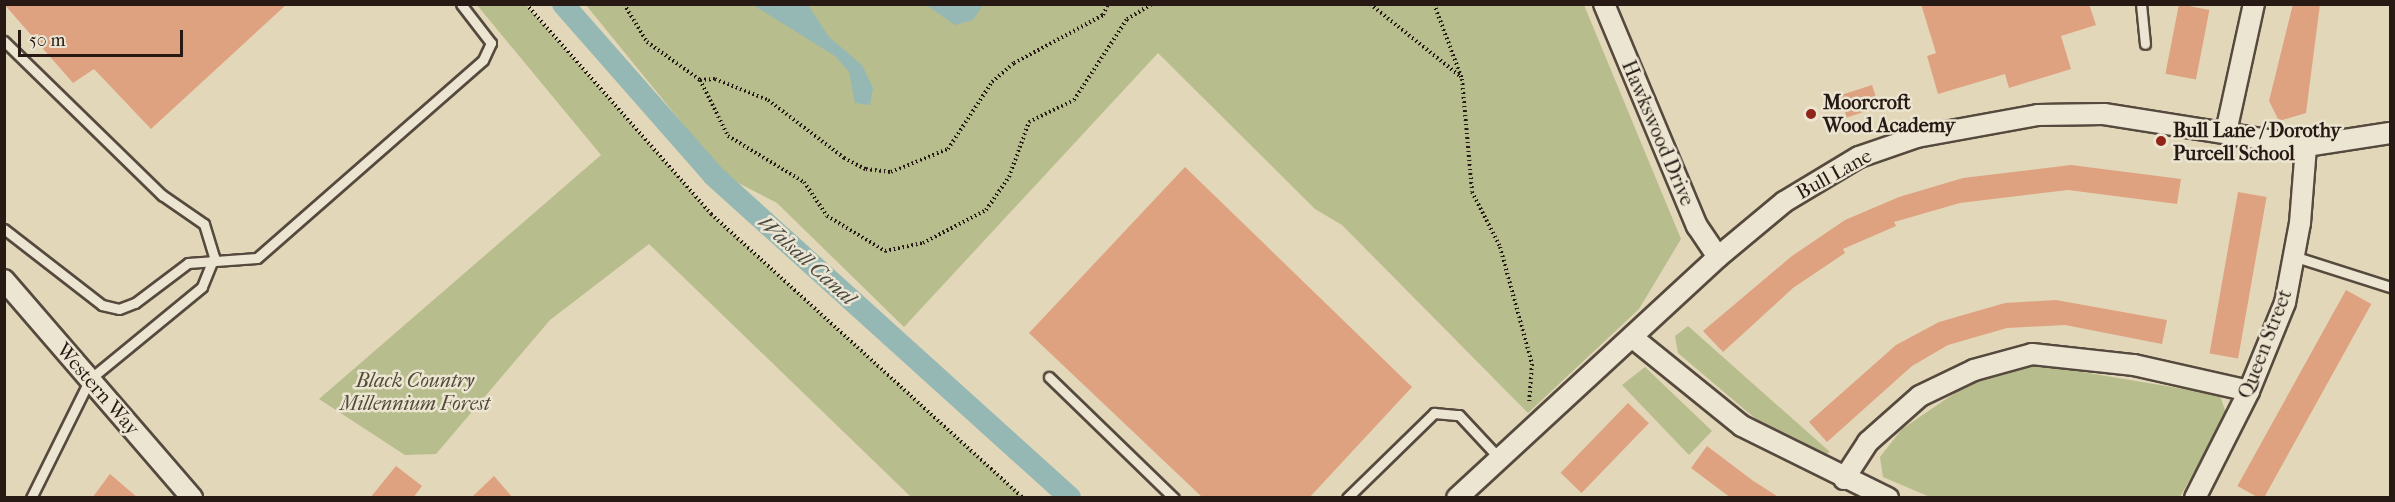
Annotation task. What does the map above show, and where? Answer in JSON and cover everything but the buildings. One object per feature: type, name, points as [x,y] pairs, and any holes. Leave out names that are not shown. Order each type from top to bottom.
[{"type":"street","name":"Hawkswood Drive","points":[[1604,4],[1697,226],[1718,257]]},
{"type":"street","points":[[2226,132],[2254,4]]},
{"type":"street","name":"Bull Lane","points":[[1457,498],[1501,460],[1718,257],[1784,202],[1859,157],[1917,137],[2010,118],[2104,114],[2306,146],[2391,133]]},
{"type":"street","name":"Queen Street","points":[[2195,498],[2249,391],[2284,303],[2293,256],[2306,146]]},
{"type":"street","name":"Western Way","points":[[4,280],[192,498]]},
{"type":"street","points":[[1632,337],[1742,426],[1844,479],[1888,498]]},
{"type":"street","points":[[1844,479],[1868,442],[1920,396],[1974,370],[2032,354],[2134,365],[2249,391]]},
{"type":"lane","points":[[4,229],[102,305],[119,309],[135,303],[188,263],[214,257],[257,258],[452,93],[483,60],[491,43],[461,4]]},
{"type":"lane","points":[[2141,4],[2145,44]]},
{"type":"lane","points":[[4,41],[162,195],[204,224],[214,257],[202,286],[90,379],[31,498]]},
{"type":"lane","points":[[2293,256],[2391,287]]},
{"type":"lane","points":[[1049,377],[1174,498]]},
{"type":"lane","points":[[1347,498],[1434,413],[1459,414],[1501,460]]},
{"type":"path","points":[[526,4],[711,214],[1023,498]]},
{"type":"path","points":[[624,4],[647,42],[700,80],[728,136],[804,182],[826,216],[863,242],[885,251],[905,250],[986,210],[1009,177],[1029,122],[1074,100],[1127,19],[1152,4]]},
{"type":"path","points":[[700,80],[715,79],[768,100],[844,158],[866,169],[891,172],[948,149],[992,82],[1014,63],[1103,15],[1108,4]]},
{"type":"path","points":[[1370,4],[1442,56],[1462,79]]},
{"type":"path","points":[[1434,4],[1462,79],[1472,192],[1500,247],[1532,364],[1528,413]]},
{"type":"green space","name":"Black Country Millennium Forest","points":[[477,5],[526,5],[711,214],[1023,497],[911,497],[649,244],[550,320],[436,454],[405,455],[319,399],[601,155]]},
{"type":"green space","points":[[586,5],[1584,5],[1681,239],[1639,309],[1528,413],[1342,225],[1315,209],[1158,53],[904,327],[777,203],[725,176]]},
{"type":"green space","points":[[1688,326],[1830,452],[1821,457],[1764,426],[1678,353],[1675,336]]},
{"type":"green space","points":[[2040,365],[2220,395],[2226,414],[2180,497],[1930,497],[1883,477],[1880,457],[1902,429],[1974,380]]},
{"type":"green space","points":[[1645,367],[1712,431],[1689,455],[1622,385]]},
{"type":"water","points":[[753,5],[808,5],[829,37],[862,65],[873,88],[870,105],[855,103],[849,72],[835,56]]},
{"type":"water","points":[[926,5],[983,5],[973,20],[955,25]]},
{"type":"waterway","name":"Walsall Canal","points":[[563,4],[713,175],[1070,498]]},
{"type":"place","name":"Moorcroft Wood Academy","points":[[1811,114]]},
{"type":"place","name":"Bull Lane / Dorothy Purcell School","points":[[2161,141]]}]
